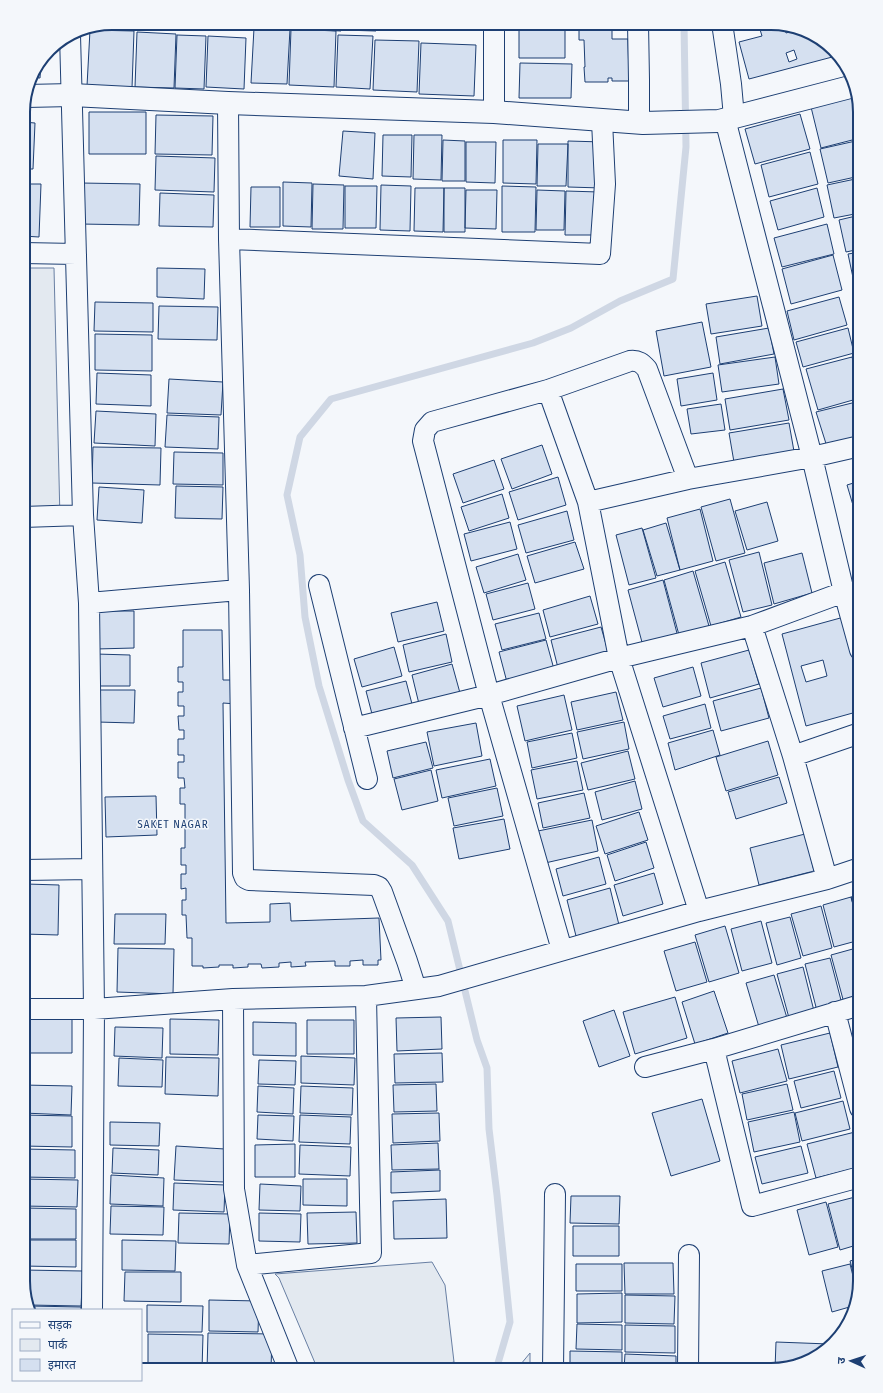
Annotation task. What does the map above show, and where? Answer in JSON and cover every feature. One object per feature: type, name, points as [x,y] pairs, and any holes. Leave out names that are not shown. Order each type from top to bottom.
[{"type":"street","points":[[494,30],[494,112]]},
{"type":"street","points":[[638,30],[641,123]]},
{"type":"street","points":[[723,30],[731,84],[726,119],[853,625]]},
{"type":"street","points":[[70,42],[83,514],[89,603],[94,1008],[92,1309]]},
{"type":"street","points":[[32,96],[72,95],[494,112],[641,123],[726,119],[849,87]]},
{"type":"street","points":[[228,102],[229,239],[239,590],[243,873],[245,878],[249,880],[374,885],[379,887],[407,960],[416,989]]},
{"type":"street","points":[[229,239],[600,254],[605,184],[602,121]]},
{"type":"street","points":[[30,253],[76,254]]},
{"type":"street","points":[[562,950],[490,695],[423,441],[425,430],[432,422],[548,390],[630,360],[636,360],[642,363],[647,369],[688,479]]},
{"type":"street","points":[[548,390],[588,502],[619,658],[699,912]]},
{"type":"street","points":[[588,502],[688,479],[812,457],[853,448]]},
{"type":"street","points":[[30,517],[83,514]]},
{"type":"street","points":[[319,585],[367,779]]},
{"type":"street","points":[[89,603],[239,590]]},
{"type":"street","points":[[354,728],[490,695],[619,658],[752,626],[844,592]]},
{"type":"street","points":[[752,626],[793,756],[827,879]]},
{"type":"street","points":[[793,756],[853,735]]},
{"type":"street","points":[[30,870],[92,870]]},
{"type":"street","points":[[30,1009],[94,1008],[233,999],[366,996],[439,986],[562,950],[699,912],[827,879],[853,870]]},
{"type":"street","points":[[247,1265],[371,1253],[366,996]]},
{"type":"street","points":[[233,999],[234,1189],[247,1265],[286,1363]]},
{"type":"street","points":[[645,1067],[714,1049],[853,1007]]},
{"type":"street","points":[[835,1012],[853,1081]]},
{"type":"street","points":[[714,1049],[752,1206],[853,1179]]},
{"type":"street","points":[[553,1363],[554,1194]]},
{"type":"street","points":[[688,1363],[689,1255]]},
{"type":"green space","points":[[30,268],[54,268],[60,519],[30,521]]},
{"type":"green space","points":[[432,1262],[445,1285],[454,1362],[315,1363],[279,1278],[275,1274]]},
{"type":"green space","points":[[530,1353],[530,1363],[522,1363]]},
{"type":"building","points":[[108,30],[134,31],[132,88],[87,86],[90,33]]},
{"type":"building","points":[[254,30],[290,30],[287,84],[251,83]]},
{"type":"building","points":[[291,30],[336,31],[334,87],[289,85]]},
{"type":"building","points":[[320,30],[341,30],[341,31]]},
{"type":"building","points":[[342,30],[376,30],[376,31]]},
{"type":"building","points":[[519,30],[565,30],[565,58],[519,58]]},
{"type":"building","points":[[579,30],[612,30],[612,39],[628,39],[629,81],[612,81],[612,78],[608,78],[608,82],[585,82],[584,40],[579,40]]},
{"type":"building","points":[[760,30],[776,30],[797,34],[807,38],[825,50],[832,57],[749,79],[739,42],[762,36]]},
{"type":"building","points":[[137,32],[176,34],[174,88],[135,87]]},
{"type":"building","points":[[177,35],[206,36],[204,89],[175,88]]},
{"type":"building","points":[[338,35],[373,36],[370,89],[336,87]]},
{"type":"building","points":[[208,36],[246,38],[244,89],[206,87]]},
{"type":"building","points":[[375,40],[419,41],[417,92],[373,90]]},
{"type":"building","points":[[421,43],[476,45],[474,96],[419,94]]},
{"type":"building","points":[[794,50],[797,59],[789,62],[786,53]]},
{"type":"building","points":[[520,63],[572,64],[571,98],[519,98]]},
{"type":"building","points":[[851,97],[853,112],[853,140],[821,148],[811,107]]},
{"type":"building","points":[[89,112],[146,112],[146,154],[89,154]]},
{"type":"building","points":[[800,114],[810,149],[755,164],[745,129]]},
{"type":"building","points":[[156,115],[213,116],[212,155],[155,154]]},
{"type":"building","points":[[30,123],[35,123],[33,169],[30,169]]},
{"type":"building","points":[[343,131],[375,133],[373,179],[339,176]]},
{"type":"building","points":[[383,135],[412,135],[411,177],[382,176]]},
{"type":"building","points":[[414,135],[442,135],[441,180],[413,179]]},
{"type":"building","points":[[443,140],[465,141],[465,181],[442,181]]},
{"type":"building","points":[[503,140],[537,140],[536,184],[503,183]]},
{"type":"building","points":[[568,141],[603,142],[602,188],[568,187]]},
{"type":"building","points":[[466,142],[496,142],[495,183],[466,182]]},
{"type":"building","points":[[853,142],[853,178],[828,183],[820,149]]},
{"type":"building","points":[[538,144],[568,144],[566,186],[537,186]]},
{"type":"building","points":[[810,152],[818,184],[769,197],[761,165]]},
{"type":"building","points":[[156,156],[215,158],[214,192],[155,190]]},
{"type":"building","points":[[853,179],[853,214],[834,218],[827,185]]},
{"type":"building","points":[[283,182],[312,183],[311,227],[283,226]]},
{"type":"building","points":[[81,183],[140,184],[139,225],[80,224]]},
{"type":"building","points":[[30,184],[41,184],[39,237],[30,236]]},
{"type":"building","points":[[313,184],[344,185],[343,229],[312,229]]},
{"type":"building","points":[[381,185],[411,186],[410,231],[380,230]]},
{"type":"building","points":[[345,186],[377,186],[376,228],[345,228]]},
{"type":"building","points":[[502,186],[536,187],[535,232],[502,232]]},
{"type":"building","points":[[251,187],[280,187],[280,227],[250,227]]},
{"type":"building","points":[[415,188],[444,188],[443,232],[414,231]]},
{"type":"building","points":[[444,188],[465,188],[465,232],[444,232]]},
{"type":"building","points":[[817,188],[824,217],[778,230],[770,201]]},
{"type":"building","points":[[466,190],[497,190],[496,229],[465,228]]},
{"type":"building","points":[[537,190],[565,191],[564,230],[536,230]]},
{"type":"building","points":[[566,191],[599,192],[598,235],[565,235]]},
{"type":"building","points":[[160,193],[214,195],[213,227],[159,226]]},
{"type":"building","points":[[853,217],[853,250],[846,252],[839,220]]},
{"type":"building","points":[[827,224],[834,254],[782,267],[774,238]]},
{"type":"building","points":[[853,253],[853,278],[848,254]]},
{"type":"building","points":[[833,255],[842,290],[791,304],[782,269]]},
{"type":"building","points":[[157,268],[205,269],[204,299],[157,297]]},
{"type":"building","points":[[757,296],[762,326],[711,334],[706,304]]},
{"type":"building","points":[[839,297],[847,325],[794,340],[787,311]]},
{"type":"building","points":[[95,302],[153,303],[153,332],[94,331]]},
{"type":"building","points":[[159,306],[218,307],[217,340],[158,339]]},
{"type":"building","points":[[702,322],[711,367],[664,376],[656,331]]},
{"type":"building","points":[[769,328],[774,354],[720,364],[716,337]]},
{"type":"building","points":[[848,328],[853,353],[803,367],[796,342]]},
{"type":"building","points":[[95,334],[152,335],[152,371],[95,370]]},
{"type":"building","points":[[775,357],[779,384],[722,392],[718,365]]},
{"type":"building","points":[[852,357],[853,400],[818,410],[806,369]]},
{"type":"building","points":[[97,373],[151,375],[151,406],[96,404]]},
{"type":"building","points":[[713,373],[717,400],[681,406],[677,379]]},
{"type":"building","points":[[169,379],[223,382],[221,415],[167,413]]},
{"type":"building","points":[[783,389],[789,420],[730,430],[725,399]]},
{"type":"building","points":[[853,403],[853,444],[828,450],[816,412]]},
{"type":"building","points":[[721,404],[725,430],[691,434],[687,409]]},
{"type":"building","points":[[96,411],[156,414],[155,446],[94,443]]},
{"type":"building","points":[[167,415],[219,417],[218,449],[165,447]]},
{"type":"building","points":[[789,423],[795,457],[735,468],[729,433]]},
{"type":"building","points":[[542,445],[552,474],[512,489],[501,459]]},
{"type":"building","points":[[93,447],[161,448],[160,485],[92,483]]},
{"type":"building","points":[[174,452],[223,453],[223,485],[173,484]]},
{"type":"building","points":[[494,460],[504,489],[463,503],[453,474]]},
{"type":"building","points":[[558,477],[566,505],[518,520],[509,492]]},
{"type":"building","points":[[853,483],[853,505],[847,485]]},
{"type":"building","points":[[176,486],[223,487],[222,519],[175,518]]},
{"type":"building","points":[[99,487],[144,490],[142,523],[97,520]]},
{"type":"building","points":[[502,494],[509,518],[469,531],[461,507]]},
{"type":"building","points":[[730,499],[745,553],[716,561],[701,507]]},
{"type":"building","points":[[767,502],[778,541],[747,550],[735,511]]},
{"type":"building","points":[[700,509],[713,561],[680,570],[667,518]]},
{"type":"building","points":[[567,511],[574,540],[526,553],[518,525]]},
{"type":"building","points":[[510,522],[517,549],[471,561],[464,534]]},
{"type":"building","points":[[666,523],[680,570],[657,576],[643,530]]},
{"type":"building","points":[[642,528],[656,578],[629,585],[616,535]]},
{"type":"building","points":[[575,542],[584,569],[535,583],[527,556]]},
{"type":"building","points":[[759,552],[772,605],[743,612],[729,560]]},
{"type":"building","points":[[802,553],[812,593],[774,604],[764,563]]},
{"type":"building","points":[[518,554],[526,580],[484,593],[476,567]]},
{"type":"building","points":[[725,562],[741,617],[711,626],[695,571]]},
{"type":"building","points":[[693,571],[709,626],[679,635],[664,580]]},
{"type":"building","points":[[663,580],[678,637],[643,646],[628,590]]},
{"type":"building","points":[[528,583],[535,609],[493,620],[486,594]]},
{"type":"building","points":[[590,596],[598,624],[550,637],[543,610]]},
{"type":"building","points":[[437,602],[444,631],[398,642],[391,613]]},
{"type":"building","points":[[96,611],[134,611],[134,648],[96,649]]},
{"type":"building","points":[[539,613],[546,639],[502,650],[495,624]]},
{"type":"building","points":[[844,617],[853,651],[853,713],[806,726],[782,634]],"holes":[[[823,660],[827,676],[806,682],[801,666]]]},
{"type":"building","points":[[601,627],[610,658],[559,672],[551,640]]},
{"type":"building","points":[[183,630],[222,630],[223,680],[237,680],[237,704],[223,703],[226,923],[270,922],[270,904],[290,903],[291,921],[379,918],[381,960],[378,960],[378,965],[363,965],[363,960],[350,961],[350,966],[335,966],[335,961],[305,962],[306,966],[291,967],[291,962],[279,963],[279,967],[262,968],[261,964],[248,964],[248,967],[233,968],[233,965],[219,965],[219,967],[203,968],[203,966],[192,966],[192,938],[187,938],[186,915],[182,915],[182,900],[186,900],[186,888],[181,889],[181,874],[186,874],[186,865],[181,865],[181,848],[185,848],[185,804],[180,804],[180,788],[185,788],[184,778],[178,778],[178,762],[184,762],[184,755],[178,755],[178,739],[184,739],[184,730],[179,730],[178,716],[184,716],[184,706],[178,706],[178,692],[183,692],[183,682],[178,682],[178,667],[183,667]]},
{"type":"building","points":[[446,634],[452,662],[409,672],[403,645]]},
{"type":"building","points":[[546,640],[555,673],[508,686],[499,652]]},
{"type":"building","points":[[394,647],[402,676],[362,687],[354,659]]},
{"type":"building","points":[[749,650],[759,684],[710,698],[701,663]]},
{"type":"building","points":[[96,654],[130,655],[130,686],[95,686]]},
{"type":"building","points":[[452,664],[460,693],[419,704],[412,675]]},
{"type":"building","points":[[693,667],[701,696],[663,707],[654,678]]},
{"type":"building","points":[[406,681],[412,704],[372,714],[366,691]]},
{"type":"building","points":[[761,688],[769,718],[721,731],[713,701]]},
{"type":"building","points":[[97,690],[135,690],[134,723],[97,722]]},
{"type":"building","points":[[616,692],[623,720],[577,730],[571,702]]},
{"type":"building","points":[[564,695],[572,730],[525,741],[517,706]]},
{"type":"building","points":[[705,704],[711,728],[670,739],[663,716]]},
{"type":"building","points":[[624,722],[629,749],[583,759],[577,732]]},
{"type":"building","points":[[476,723],[482,756],[434,766],[427,732]]},
{"type":"building","points":[[713,730],[720,755],[675,770],[668,743]]},
{"type":"building","points":[[572,733],[577,758],[532,768],[527,742]]},
{"type":"building","points":[[768,741],[778,775],[726,791],[716,757]]},
{"type":"building","points":[[426,742],[433,768],[393,778],[387,751]]},
{"type":"building","points":[[628,751],[635,779],[588,790],[581,763]]},
{"type":"building","points":[[490,759],[496,786],[442,798],[436,770]]},
{"type":"building","points":[[577,761],[583,790],[537,799],[531,770]]},
{"type":"building","points":[[431,770],[438,801],[402,810],[394,779]]},
{"type":"building","points":[[779,777],[787,803],[736,819],[728,792]]},
{"type":"building","points":[[635,781],[642,809],[602,820],[595,792]]},
{"type":"building","points":[[497,788],[503,816],[454,826],[448,798]]},
{"type":"building","points":[[584,793],[590,818],[543,828],[538,803]]},
{"type":"building","points":[[156,796],[157,835],[106,837],[105,797]]},
{"type":"building","points":[[639,812],[648,840],[605,854],[596,826]]},
{"type":"building","points":[[504,819],[510,849],[459,859],[453,828]]},
{"type":"building","points":[[592,820],[598,851],[545,863],[538,831]]},
{"type":"building","points":[[805,834],[814,871],[759,885],[750,848]]},
{"type":"building","points":[[646,842],[654,868],[615,881],[607,855]]},
{"type":"building","points":[[599,857],[606,884],[563,896],[556,869]]},
{"type":"building","points":[[654,873],[663,904],[623,916],[614,885]]},
{"type":"building","points":[[30,884],[59,885],[58,935],[30,934]]},
{"type":"building","points":[[610,888],[619,925],[576,936],[567,900]]},
{"type":"building","points":[[851,897],[853,905],[853,942],[834,947],[823,905]]},
{"type":"building","points":[[821,906],[832,948],[803,956],[791,914]]},
{"type":"building","points":[[115,914],[166,914],[165,944],[114,944]]},
{"type":"building","points":[[790,917],[801,958],[777,965],[766,923]]},
{"type":"building","points":[[761,921],[772,963],[742,971],[731,929]]},
{"type":"building","points":[[725,926],[739,973],[709,982],[695,935]]},
{"type":"building","points":[[695,942],[707,982],[676,991],[664,951]]},
{"type":"building","points":[[118,948],[174,949],[173,994],[117,992]]},
{"type":"building","points":[[853,949],[853,1001],[844,1003],[831,955]]},
{"type":"building","points":[[830,958],[842,1004],[817,1011],[805,964]]},
{"type":"building","points":[[803,967],[814,1011],[789,1018],[777,974]]},
{"type":"building","points":[[774,975],[787,1018],[759,1027],[746,983]]},
{"type":"building","points":[[714,991],[728,1033],[695,1044],[682,1002]]},
{"type":"building","points":[[675,997],[687,1038],[635,1054],[623,1012]]},
{"type":"building","points":[[614,1010],[630,1056],[599,1067],[583,1021]]},
{"type":"building","points":[[30,1015],[72,1015],[72,1053],[30,1053]]},
{"type":"building","points":[[441,1017],[442,1049],[397,1051],[396,1018]]},
{"type":"building","points":[[170,1019],[219,1020],[218,1055],[170,1054]]},
{"type":"building","points":[[307,1020],[354,1020],[354,1054],[307,1054]]},
{"type":"building","points":[[253,1022],[296,1023],[296,1056],[253,1055]]},
{"type":"building","points":[[115,1027],[163,1028],[162,1058],[114,1056]]},
{"type":"building","points":[[830,1033],[838,1067],[789,1079],[781,1045]]},
{"type":"building","points":[[778,1049],[787,1081],[740,1093],[732,1061]]},
{"type":"building","points":[[442,1053],[443,1082],[395,1083],[394,1054]]},
{"type":"building","points":[[301,1056],[355,1058],[354,1085],[301,1083]]},
{"type":"building","points":[[166,1057],[219,1058],[218,1096],[165,1094]]},
{"type":"building","points":[[119,1058],[163,1060],[162,1087],[118,1086]]},
{"type":"building","points":[[259,1060],[296,1061],[295,1085],[258,1084]]},
{"type":"building","points":[[834,1071],[841,1098],[801,1108],[794,1081]]},
{"type":"building","points":[[436,1084],[437,1111],[394,1112],[393,1085]]},
{"type":"building","points":[[787,1084],[793,1110],[747,1120],[742,1094]]},
{"type":"building","points":[[30,1085],[72,1086],[71,1115],[30,1113]]},
{"type":"building","points":[[258,1086],[294,1088],[293,1114],[257,1112]]},
{"type":"building","points":[[301,1086],[353,1088],[352,1115],[300,1113]]},
{"type":"building","points":[[702,1099],[720,1161],[671,1176],[652,1113]]},
{"type":"building","points":[[843,1101],[850,1129],[802,1141],[795,1113]]},
{"type":"building","points":[[794,1112],[800,1142],[754,1152],[748,1122]]},
{"type":"building","points":[[439,1113],[440,1141],[393,1143],[392,1114]]},
{"type":"building","points":[[30,1115],[72,1116],[72,1147],[30,1146]]},
{"type":"building","points":[[258,1115],[294,1116],[293,1141],[257,1139]]},
{"type":"building","points":[[300,1115],[351,1117],[350,1144],[299,1142]]},
{"type":"building","points":[[110,1122],[160,1123],[159,1146],[110,1145]]},
{"type":"building","points":[[853,1132],[853,1169],[816,1178],[807,1144]]},
{"type":"building","points":[[438,1143],[439,1169],[392,1170],[391,1145]]},
{"type":"building","points":[[295,1144],[295,1177],[255,1177],[255,1145]]},
{"type":"building","points":[[300,1145],[351,1147],[350,1176],[299,1174]]},
{"type":"building","points":[[176,1146],[225,1149],[224,1182],[174,1180]]},
{"type":"building","points":[[801,1146],[808,1173],[762,1184],[755,1157]]},
{"type":"building","points":[[113,1148],[159,1150],[158,1175],[112,1173]]},
{"type":"building","points":[[30,1149],[75,1150],[75,1178],[30,1177]]},
{"type":"building","points":[[440,1170],[440,1191],[391,1193],[391,1172]]},
{"type":"building","points":[[111,1175],[164,1178],[163,1206],[110,1204]]},
{"type":"building","points":[[30,1179],[78,1180],[77,1207],[30,1206]]},
{"type":"building","points":[[303,1179],[347,1179],[347,1206],[303,1205]]},
{"type":"building","points":[[174,1183],[225,1185],[224,1212],[173,1210]]},
{"type":"building","points":[[260,1184],[301,1186],[300,1211],[259,1210]]},
{"type":"building","points":[[571,1196],[620,1196],[619,1224],[570,1223]]},
{"type":"building","points":[[853,1198],[853,1246],[840,1250],[828,1204]]},
{"type":"building","points":[[446,1199],[447,1238],[394,1239],[393,1201]]},
{"type":"building","points":[[826,1202],[838,1247],[809,1255],[797,1210]]},
{"type":"building","points":[[111,1206],[164,1207],[163,1235],[110,1234]]},
{"type":"building","points":[[30,1208],[76,1209],[76,1239],[30,1239]]},
{"type":"building","points":[[356,1212],[357,1243],[308,1244],[307,1213]]},
{"type":"building","points":[[179,1213],[230,1214],[229,1244],[178,1243]]},
{"type":"building","points":[[259,1213],[301,1214],[300,1242],[259,1241]]},
{"type":"building","points":[[573,1226],[619,1226],[619,1256],[573,1256]]},
{"type":"building","points":[[30,1240],[76,1240],[76,1267],[30,1266]]},
{"type":"building","points":[[122,1240],[176,1241],[175,1271],[122,1270]]},
{"type":"building","points":[[853,1260],[853,1272],[850,1261]]},
{"type":"building","points":[[624,1263],[673,1263],[674,1294],[625,1294]]},
{"type":"building","points":[[576,1264],[622,1264],[622,1291],[576,1291]]},
{"type":"building","points":[[850,1264],[853,1281],[848,1307],[832,1312],[822,1271]]},
{"type":"building","points":[[30,1270],[83,1271],[81,1306],[34,1305],[30,1286]]},
{"type":"building","points":[[125,1272],[181,1272],[181,1302],[124,1301]]},
{"type":"building","points":[[622,1293],[622,1322],[577,1323],[577,1294]]},
{"type":"building","points":[[625,1295],[675,1296],[674,1324],[625,1323]]},
{"type":"building","points":[[209,1300],[259,1301],[258,1332],[209,1331]]},
{"type":"building","points":[[147,1305],[203,1306],[202,1332],[147,1332]]},
{"type":"building","points":[[34,1306],[81,1307],[81,1309],[35,1309]]},
{"type":"building","points":[[577,1324],[622,1325],[622,1350],[576,1349]]},
{"type":"building","points":[[625,1325],[675,1326],[675,1353],[625,1352]]},
{"type":"building","points":[[208,1333],[272,1334],[271,1363],[207,1363]]},
{"type":"building","points":[[148,1334],[203,1335],[202,1363],[148,1363]]},
{"type":"building","points":[[776,1342],[824,1344],[807,1355],[797,1359],[775,1363]]},
{"type":"building","points":[[570,1351],[622,1352],[622,1363],[570,1363]]},
{"type":"building","points":[[625,1354],[676,1356],[676,1363],[624,1363]]},
{"type":"waterway","points":[[498,1363],[510,1322],[489,1129],[487,1068],[477,1040],[448,921],[412,865],[363,821],[348,780],[319,686],[305,617],[300,555],[287,495],[300,437],[331,399],[533,343],[571,328],[620,301],[673,279],[686,147],[684,30]]},
{"type":"district","name":"SAKET NAGAR","points":[[173,824]]}]
